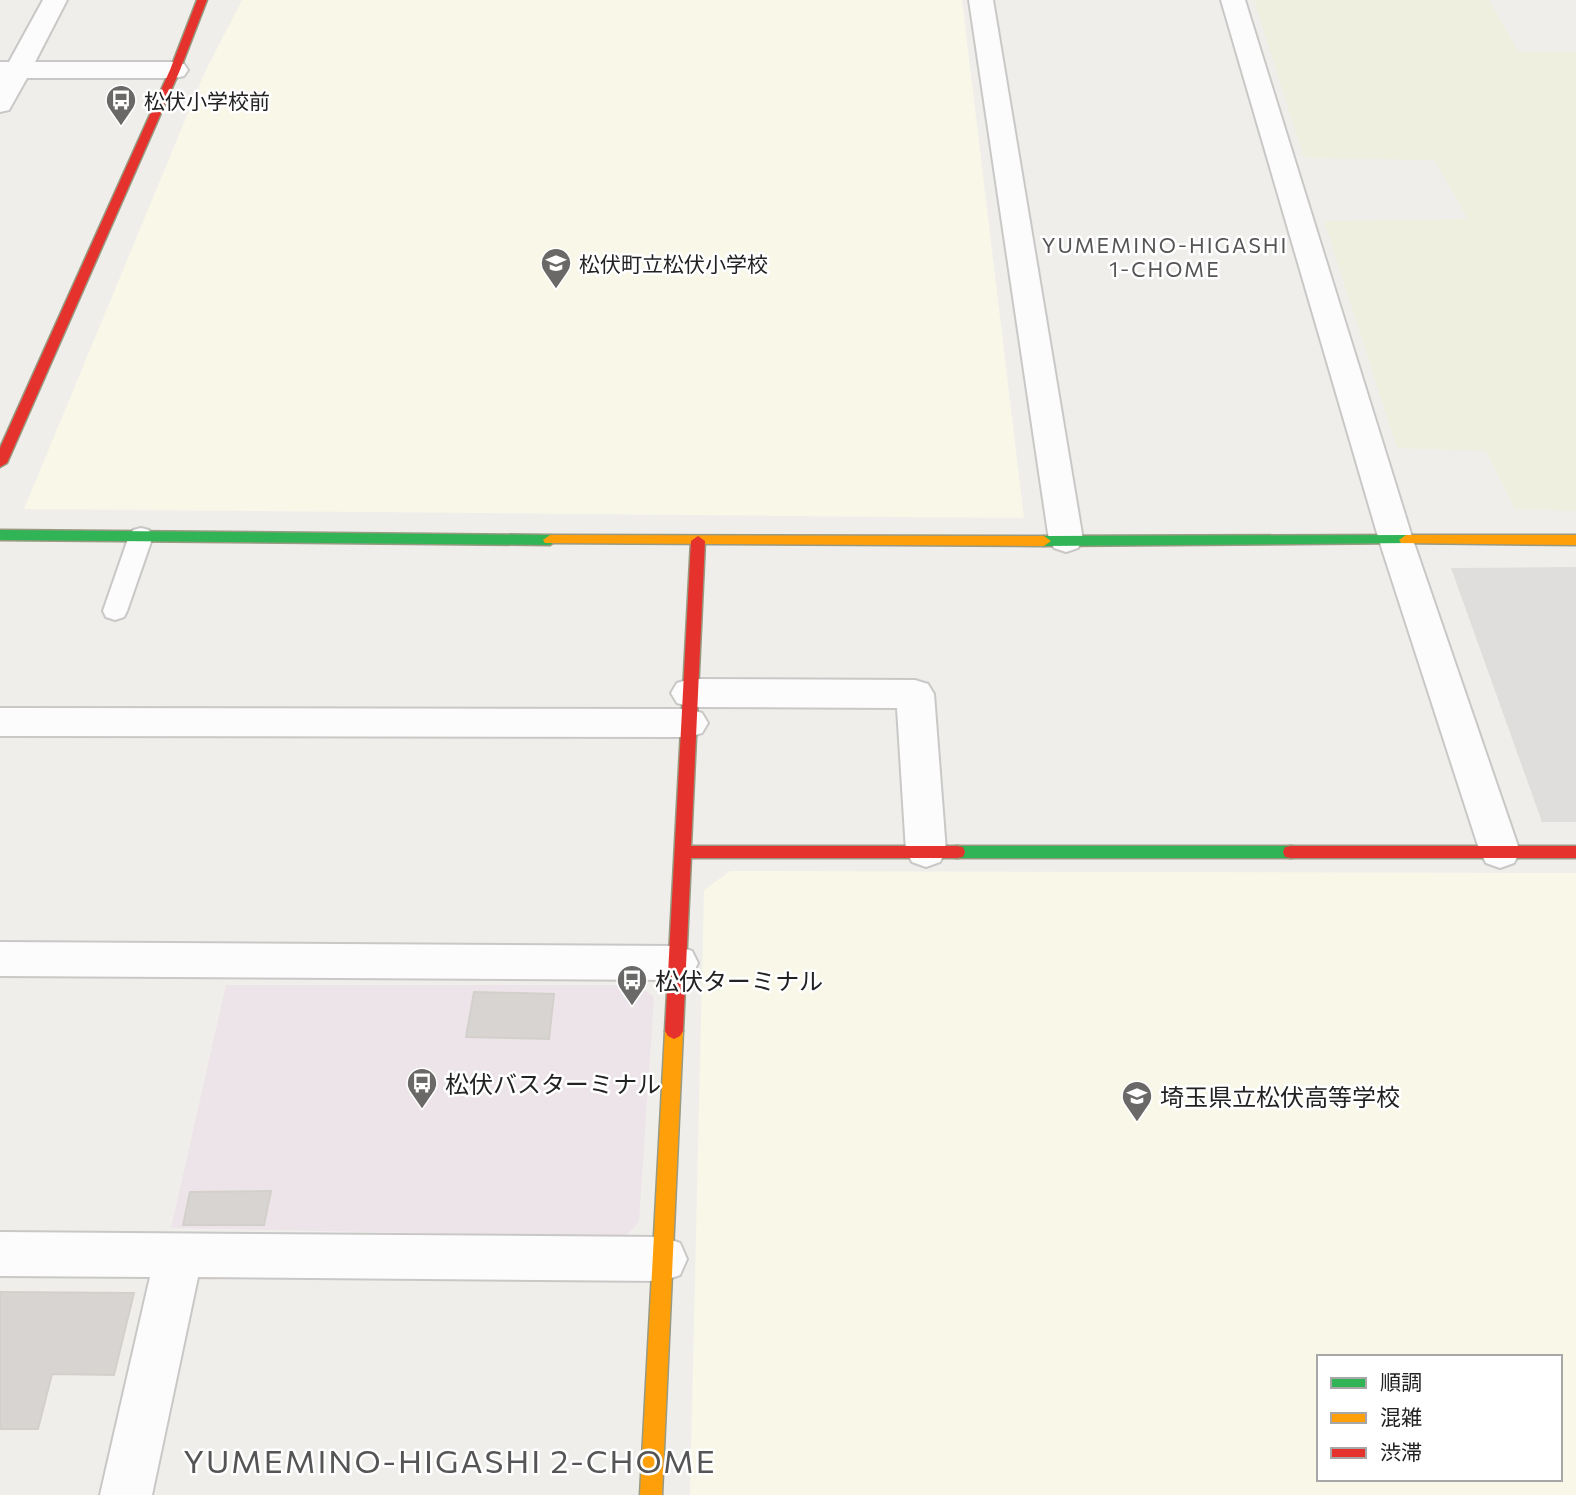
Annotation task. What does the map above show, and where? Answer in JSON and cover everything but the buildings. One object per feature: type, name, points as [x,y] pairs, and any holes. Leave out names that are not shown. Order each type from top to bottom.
[{"type":"street","points":[[0,104],[9,70],[55,0]]},
{"type":"street","points":[[0,463],[175,70],[202,0]]},
{"type":"street","points":[[981,0],[1066,540]]},
{"type":"street","points":[[1233,0],[1396,540],[1500,852]]},
{"type":"street","points":[[9,70],[175,70]]},
{"type":"street","points":[[0,535],[698,541],[1576,540]]},
{"type":"street","points":[[652,1495],[698,541]]},
{"type":"street","points":[[0,722],[689,708],[915,694],[926,851]]},
{"type":"street","points":[[682,852],[1576,852]]},
{"type":"street","points":[[0,959],[677,963]]},
{"type":"street","points":[[0,1254],[663,1259]]},
{"type":"street","points":[[126,1495],[179,1255]]},
{"type":"lane","points":[[116,611],[141,536]]},
{"type":"shaded area","name":"松伏町立松伏小学校","points":[[242,0],[962,0],[1024,518],[24,509],[205,72]]},
{"type":"shaded area","points":[[1576,567],[1576,822],[1542,822],[1451,568]]},
{"type":"shaded area","name":"埼玉県立松伏高等学校","points":[[730,871],[1576,873],[1576,1495],[690,1495],[704,890]]},
{"type":"shaded area","name":"松伏バスターミナル","points":[[226,985],[639,985],[654,997],[639,1222],[625,1237],[171,1228]]},
{"type":"green space","points":[[1254,0],[1489,0],[1519,52],[1576,52],[1576,511],[1515,509],[1486,451],[1397,448],[1324,221],[1468,219],[1434,160],[1304,158]]},
{"type":"traffic: fast","points":[[0,535],[550,540]]},
{"type":"traffic: fast","points":[[1044,541],[1406,540]]},
{"type":"traffic: fast","points":[[957,852],[1291,852]]},
{"type":"traffic: slow","points":[[550,540],[1044,541]]},
{"type":"traffic: slow","points":[[1406,540],[1576,540]]},
{"type":"traffic: slow","points":[[651,1495],[674,1031]]},
{"type":"traffic: jam","points":[[0,463],[175,70],[202,0]]},
{"type":"traffic: jam","points":[[674,1031],[698,541]]},
{"type":"traffic: jam","points":[[683,852],[957,852]]},
{"type":"traffic: jam","points":[[1291,852],[1576,852]]},
{"type":"place","name":"松伏小学校前","points":[[121,127]]},
{"type":"place","name":"松伏町立松伏小学校","points":[[556,290]]},
{"type":"place","name":"松伏ターミナル","points":[[632,1007]]},
{"type":"place","name":"松伏バスターミナル","points":[[422,1110]]},
{"type":"place","name":"埼玉県立松伏高等学校","points":[[1137,1123]]},
{"type":"district","name":"YUMEMINO-HIGASHI 1-CHOME","points":[[1165,256]]},
{"type":"district","name":"YUMEMINO-HIGASHI 2-CHOME","points":[[450,1460]]}]
